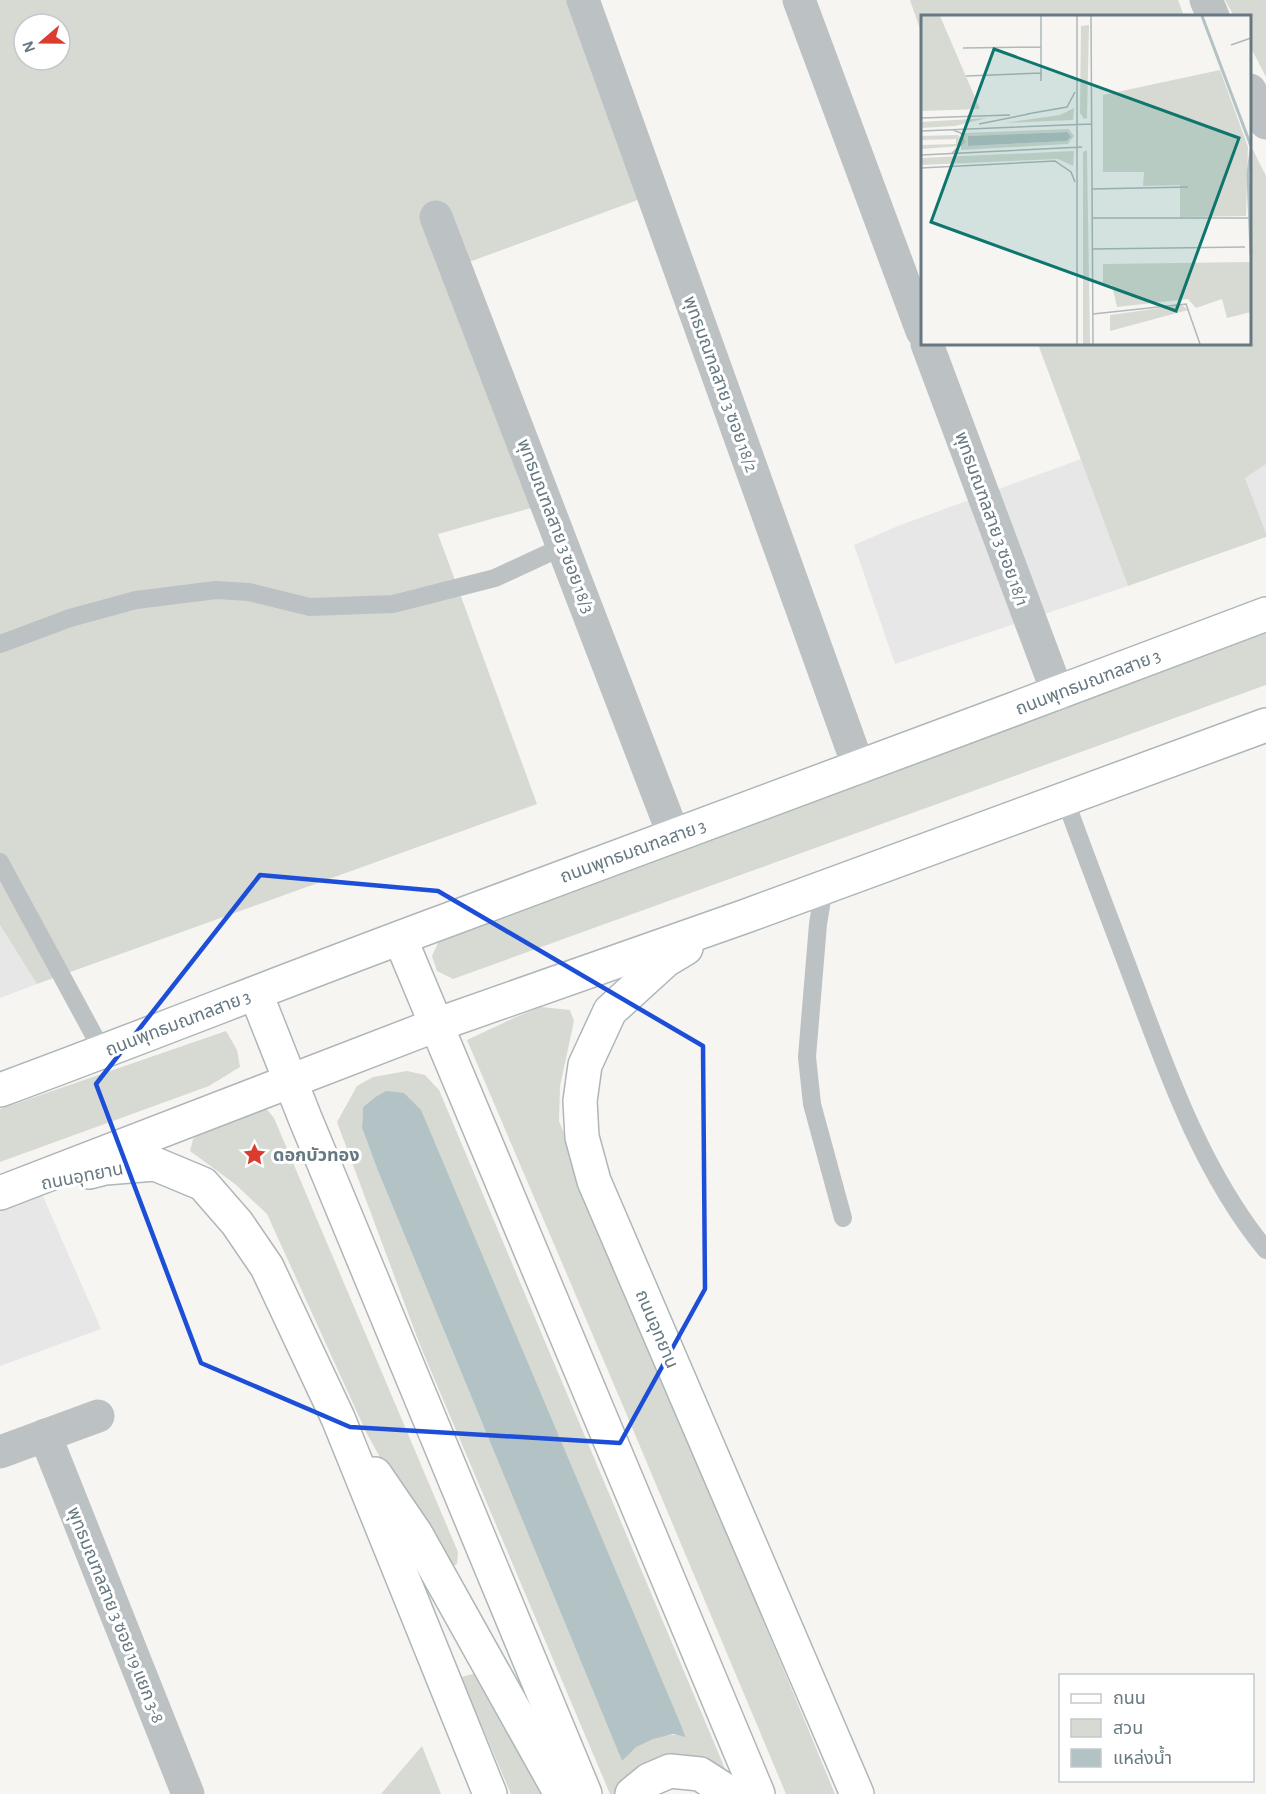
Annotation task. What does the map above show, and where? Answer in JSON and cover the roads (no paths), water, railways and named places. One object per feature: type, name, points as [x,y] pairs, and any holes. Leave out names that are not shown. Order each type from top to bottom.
[{"type":"main road","name":"ถนนพุทธมณฑลสาย 3","points":[[0,1090],[1266,614]]},
{"type":"main road","points":[[0,1194],[436,1025],[824,888],[1266,725]]},
{"type":"main road","name":"ถนนอุทยาน","points":[[746,916],[666,960],[610,1011],[585,1065],[580,1101],[582,1137],[594,1181],[857,1794]]},
{"type":"main road","points":[[400,938],[758,1794]]},
{"type":"main road","points":[[256,994],[585,1794]]},
{"type":"main road","name":"ถนนอุทยาน","points":[[0,1194],[105,1168],[155,1164],[203,1184],[237,1223],[267,1267],[338,1418],[490,1794]]},
{"type":"main road","points":[[338,1418],[416,1534],[561,1794]]},
{"type":"main road","points":[[632,1794],[649,1780],[670,1771],[700,1774],[731,1794]]},
{"type":"street","name":"พุทธมณฑลสาย 3 ซอย 18/2","points":[[583,0],[859,768]]},
{"type":"street","points":[[799,0],[921,328]]},
{"type":"street","points":[[1206,0],[1213,15]]},
{"type":"street","points":[[1251,92],[1266,123]]},
{"type":"street","name":"พุทธมณฑลสาย 3 ซอย 18/3","points":[[436,217],[674,836]]},
{"type":"street","name":"พุทธมณฑลสาย 3 ซอย 18/1","points":[[927,345],[1058,694]]},
{"type":"street","points":[[0,1452],[98,1416]]},
{"type":"street","name":"พุทธมณฑลสาย 3 ซอย 19 แยก 3-8","points":[[45,1435],[188,1794]]},
{"type":"lane","points":[[0,644],[70,618],[136,600],[216,590],[249,592],[310,608],[393,604],[495,578],[564,546]]},
{"type":"lane","points":[[1065,799],[1148,1021],[1196,1139],[1249,1229],[1266,1250]]},
{"type":"lane","points":[[0,862],[103,1052]]},
{"type":"lane","points":[[824,888],[818,924],[807,1057],[812,1104],[843,1218]]},
{"type":"water","points":[[386,1091],[404,1093],[421,1110],[686,1737],[673,1734],[653,1739],[636,1747],[622,1761],[362,1128],[363,1107]]},
{"type":"place","name":"ดอกบัวทอง","points":[[255,1155]]}]
